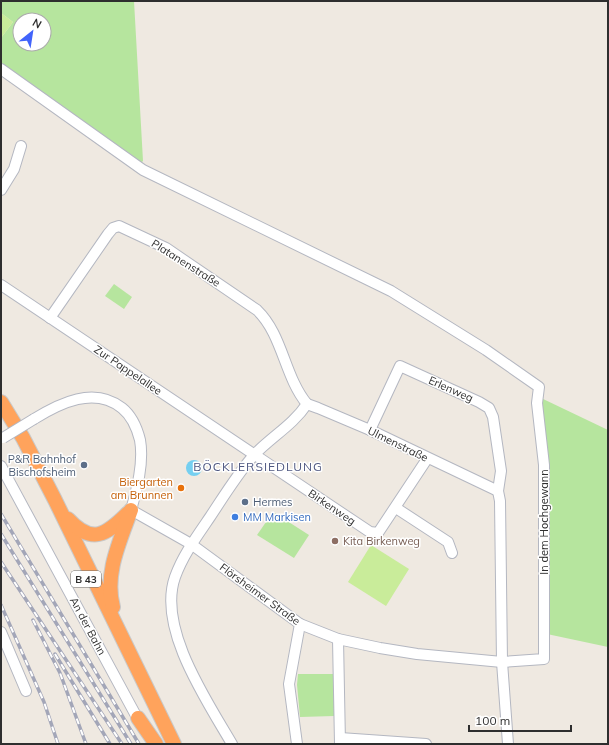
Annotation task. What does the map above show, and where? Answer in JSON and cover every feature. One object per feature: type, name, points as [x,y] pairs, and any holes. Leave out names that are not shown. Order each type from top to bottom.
[{"type":"highway","name":"B 43","points":[[1,402],[19,432],[55,500],[174,744]]},
{"type":"highway","name":"B 43","points":[[1,416],[44,493],[167,744]]},
{"type":"highway","points":[[55,500],[75,527],[90,535],[106,533],[131,510]]},
{"type":"highway","points":[[119,631],[110,598],[110,575],[131,510]]},
{"type":"highway","points":[[138,718],[156,744]]},
{"type":"street","name":"In dem Hochgewann","points":[[1,69],[143,170],[391,291],[486,350],[539,387],[537,404],[544,465],[544,659]]},
{"type":"street","points":[[1,190],[14,170],[21,146]]},
{"type":"street","name":"Platanenstraße","points":[[50,318],[108,234],[113,228],[119,226],[166,248],[257,310],[266,318],[272,328],[298,394],[307,404]]},
{"type":"street","name":"Zur Pappelallee","points":[[1,285],[254,455]]},
{"type":"street","name":"Erlenweg","points":[[370,430],[400,366],[479,402],[489,408],[493,417],[502,471],[498,491]]},
{"type":"street","points":[[2,439],[55,407],[71,401],[92,397],[104,399],[115,404],[129,415],[135,426],[140,441],[139,474],[131,510]]},
{"type":"street","points":[[232,744],[209,705],[174,630],[171,617],[172,591],[175,578],[191,544],[254,455],[300,414],[307,404]]},
{"type":"street","name":"Ulmenstraße","points":[[307,404],[370,430],[427,459],[498,491]]},
{"type":"street","name":"Birkenweg","points":[[254,455],[370,532],[378,533],[396,508],[427,459]]},
{"type":"street","name":"An der Bahn","points":[[1,466],[151,744]]},
{"type":"street","points":[[498,491],[500,501],[502,662],[508,744]]},
{"type":"street","points":[[396,508],[448,542],[452,553]]},
{"type":"street","name":"Flörsheimer Straße","points":[[131,510],[191,544],[300,624],[338,639],[417,654],[502,662],[544,659]]},
{"type":"street","points":[[297,744],[289,684],[300,624]]},
{"type":"street","points":[[1,632],[26,691]]},
{"type":"street","points":[[338,639],[340,741],[426,744]]},
{"type":"green space","points":[[1,1],[134,1],[143,161],[141,163],[1,66],[1,38],[12,23],[12,52],[52,52],[52,12],[12,12],[12,21],[1,13]]},
{"type":"green space","points":[[1,13],[12,21],[12,23],[1,38]]},
{"type":"green space","points":[[114,284],[132,297],[124,309],[105,296]]},
{"type":"green space","points":[[541,398],[608,430],[608,647],[547,634]]},
{"type":"green space","points":[[273,512],[309,535],[294,558],[257,535]]},
{"type":"green space","points":[[371,545],[409,569],[386,606],[348,582]]},
{"type":"green space","points":[[298,674],[334,674],[334,716],[300,717],[297,685]]},
{"type":"water","points":[[194,460],[200,462],[202,468],[200,474],[194,476],[188,474],[186,468],[188,462]]},
{"type":"railway","points":[[1,514],[139,744]]},
{"type":"railway","points":[[1,534],[131,744]]},
{"type":"railway","points":[[1,562],[122,744]]},
{"type":"railway","points":[[1,605],[44,702],[58,744]]},
{"type":"railway","points":[[33,620],[60,673],[86,744]]},
{"type":"railway","points":[[55,654],[110,744]]},
{"type":"place","name":"P&R Bahnhof Bischofsheim","points":[[84,465]]},
{"type":"place","name":"Biergarten am Brunnen","points":[[181,488]]},
{"type":"place","name":"Hermes","points":[[245,502]]},
{"type":"place","name":"MM Markisen","points":[[235,517]]},
{"type":"place","name":"Kita Birkenweg","points":[[335,541]]},
{"type":"district","name":"BÖCKLERSIEDLUNG","points":[[258,467]]}]
